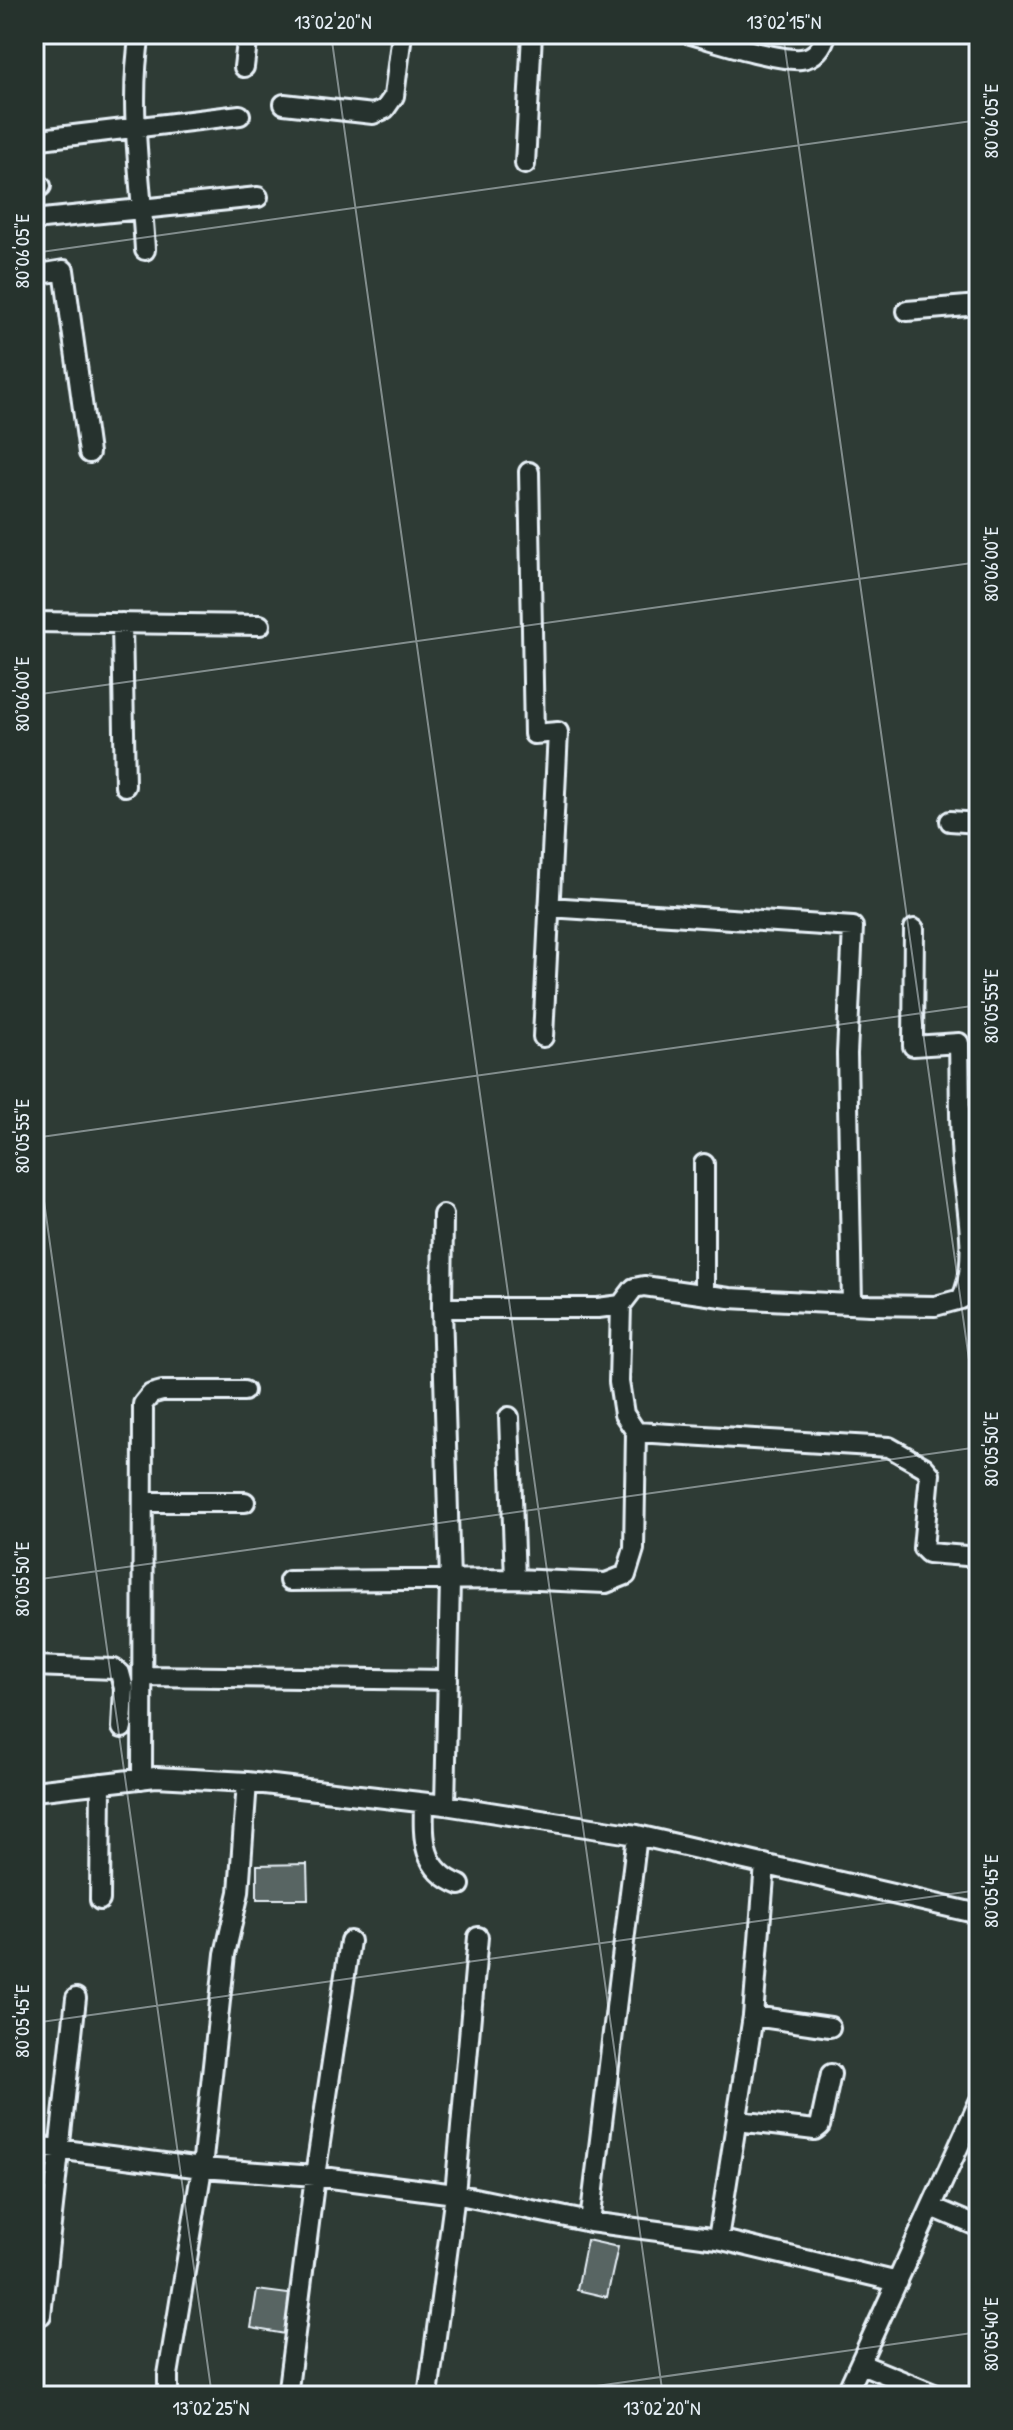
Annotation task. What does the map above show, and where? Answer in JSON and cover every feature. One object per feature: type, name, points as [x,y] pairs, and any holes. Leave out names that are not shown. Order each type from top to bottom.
[{"type":"street","points":[[140,34],[135,79],[136,128],[145,250]]},
{"type":"street","points":[[244,67],[248,34]]},
{"type":"street","points":[[284,104],[373,114],[385,109],[394,96],[402,34]]},
{"type":"street","points":[[525,164],[532,34]]},
{"type":"street","points":[[690,34],[765,54],[801,59],[813,55],[823,44],[826,34]]},
{"type":"street","points":[[41,139],[240,115]]},
{"type":"street","points":[[43,219],[258,197]]},
{"type":"street","points":[[34,275],[64,270],[89,453]]},
{"type":"street","points":[[907,311],[979,305]]},
{"type":"street","points":[[529,472],[534,734],[558,732],[543,1037]]},
{"type":"street","points":[[34,622],[260,625]]},
{"type":"street","points":[[122,623],[125,786]]},
{"type":"street","points":[[950,821],[979,823]]},
{"type":"street","points":[[549,907],[853,927],[847,1054],[852,1303]]},
{"type":"street","points":[[289,1581],[515,1579],[606,1583],[626,1575],[634,1549],[636,1432],[624,1414],[618,1347],[621,1305],[634,1288],[644,1286],[729,1298],[935,1306],[961,1299],[969,1286],[970,1160],[959,1043],[913,1046],[914,929]]},
{"type":"street","points":[[704,1164],[704,1294]]},
{"type":"street","points":[[443,1215],[442,1308],[450,1581],[445,1805]]},
{"type":"street","points":[[442,1308],[560,1309],[621,1305]]},
{"type":"street","points":[[142,1779],[143,1404],[151,1394],[162,1391],[244,1391]]},
{"type":"street","points":[[509,1417],[515,1579]]},
{"type":"street","points":[[636,1432],[889,1447],[924,1467],[930,1474],[923,1548],[928,1553],[979,1557]]},
{"type":"street","points":[[143,1502],[245,1502]]},
{"type":"street","points":[[34,1666],[114,1669],[120,1673],[124,1688],[122,1728]]},
{"type":"street","points":[[124,1688],[144,1682],[448,1680]]},
{"type":"street","points":[[34,1791],[156,1777],[247,1782],[445,1805],[637,1835],[979,1914]]},
{"type":"street","points":[[168,2396],[168,2375],[202,2168],[225,1954],[239,1892],[247,1782]]},
{"type":"street","points":[[100,1900],[101,1783]]},
{"type":"street","points":[[424,1803],[425,1846],[431,1863],[445,1879],[460,1885]]},
{"type":"street","points":[[590,2222],[637,1835]]},
{"type":"street","points":[[718,2239],[753,2016],[765,1864]]},
{"type":"street","points":[[428,2396],[455,2194],[478,1937]]},
{"type":"street","points":[[287,2396],[315,2176],[350,1941]]},
{"type":"street","points":[[41,2315],[76,1998]]},
{"type":"street","points":[[753,2016],[830,2027]]},
{"type":"street","points":[[738,2121],[815,2130],[820,2126],[831,2074]]},
{"type":"street","points":[[845,2396],[979,2102]]},
{"type":"street","points":[[34,2146],[202,2168],[315,2176],[455,2194],[590,2222],[718,2239],[898,2282]]},
{"type":"street","points":[[932,2207],[979,2227]]},
{"type":"street","points":[[861,2364],[939,2396]]},
{"type":"building","points":[[307,1864],[308,1899],[257,1899],[257,1865]]},
{"type":"building","points":[[587,2240],[618,2247],[607,2297],[577,2290]]},
{"type":"building","points":[[257,2290],[296,2295],[291,2335],[251,2328]]}]
